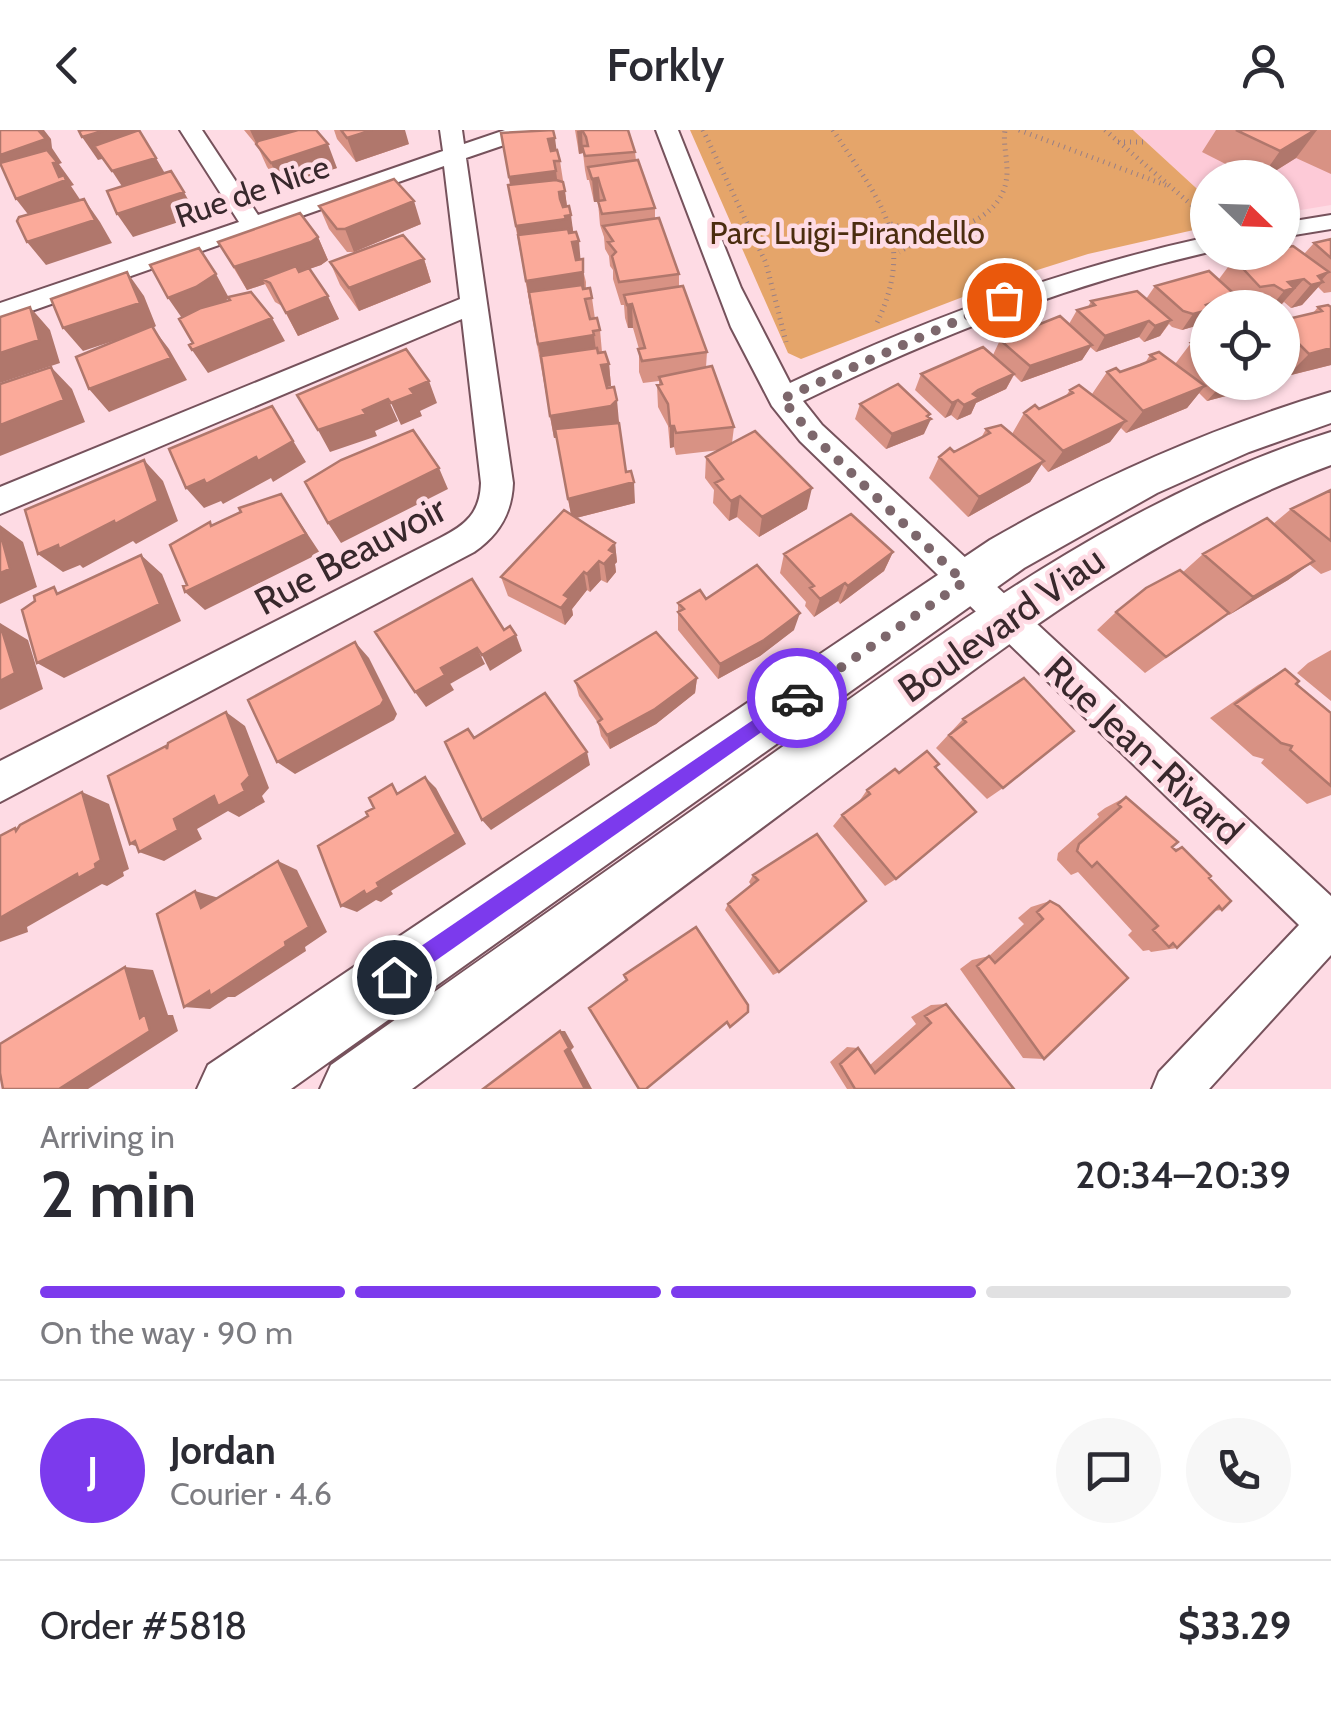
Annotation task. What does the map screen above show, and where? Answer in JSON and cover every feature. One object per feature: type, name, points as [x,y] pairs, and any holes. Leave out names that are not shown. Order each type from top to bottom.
[{"type":"main road","name":"Boulevard Viau","points":[[355,1089],[984,600],[1111,492],[1264,427],[1331,406]]},
{"type":"main road","name":"Boulevard Viau","points":[[232,1089],[984,600],[1293,460],[1331,448]]},
{"type":"street","points":[[190,130],[253,225]]},
{"type":"street","name":"Rue de Nice","points":[[1,308],[253,225],[453,142],[526,130]]},
{"type":"street","name":"Rue Jean-Rivard","points":[[667,130],[755,347],[782,399],[811,434],[1330,925]]},
{"type":"street","name":"Rue Beauvoir","points":[[0,782],[474,536],[490,519],[497,500],[453,142]]},
{"type":"street","points":[[1300,227],[1331,222]]},
{"type":"street","points":[[782,399],[973,311],[1034,290],[1190,250]]},
{"type":"street","points":[[0,502],[475,303]]},
{"type":"street","points":[[1176,1089],[1330,925]]},
{"type":"path","points":[[704,130],[783,311],[786,343],[782,399]]},
{"type":"path","points":[[833,130],[890,224],[898,252],[885,310],[852,364]]},
{"type":"path","points":[[898,252],[928,236],[973,225],[992,207],[1006,179],[1001,150],[1005,130]]},
{"type":"path","points":[[1019,130],[1168,186]]},
{"type":"path","points":[[1105,130],[1190,204]]},
{"type":"path","points":[[1118,142],[1146,142]]},
{"type":"path","points":[[890,224],[928,236]]},
{"type":"shaded area","points":[[1133,130],[1331,130],[1331,205],[1300,210],[1300,160],[1190,160],[1190,182]]},
{"type":"green space","name":"Parc Luigi-Pirandello","points":[[690,130],[1133,130],[1190,182],[1190,231],[1088,254],[1015,277],[801,359],[788,353]]},
{"type":"building","points":[[0,130],[38,130],[46,139],[0,155]]},
{"type":"building","points":[[106,130],[82,137],[79,131]]},
{"type":"building","points":[[139,130],[156,158],[112,171],[94,146]]},
{"type":"building","points":[[298,130],[316,130],[328,144],[271,163],[256,144],[258,141]]},
{"type":"building","points":[[341,130],[372,130],[347,138]]},
{"type":"building","points":[[553,130],[555,138],[548,139],[551,151],[557,150],[560,161],[554,161],[556,171],[509,177],[501,133]]},
{"type":"building","points":[[582,130],[628,130],[635,152],[585,156],[582,146],[588,146]]},
{"type":"building","points":[[1236,130],[1315,130],[1280,151]]},
{"type":"building","points":[[47,150],[57,162],[53,163],[59,177],[64,175],[66,180],[16,199],[0,163]]},
{"type":"building","points":[[638,160],[655,208],[602,214],[598,201],[605,200],[598,178],[592,179],[588,167]]},
{"type":"building","points":[[171,171],[184,192],[117,214],[107,191]]},
{"type":"building","points":[[394,179],[414,201],[345,229],[337,229],[319,206]]},
{"type":"building","points":[[563,182],[565,191],[559,192],[560,199],[563,207],[569,206],[571,215],[516,226],[508,185]]},
{"type":"building","points":[[84,199],[95,220],[27,242],[17,221],[19,217]]},
{"type":"building","points":[[300,213],[318,237],[311,242],[234,267],[218,242]]},
{"type":"building","points":[[659,218],[679,274],[619,282],[612,256],[616,252],[608,242],[613,241],[603,226]]},
{"type":"building","points":[[568,229],[569,233],[576,232],[579,241],[572,242],[576,260],[583,259],[583,272],[526,281],[518,235]]},
{"type":"building","points":[[403,235],[424,259],[349,288],[330,262]]},
{"type":"building","points":[[1331,239],[1331,258],[1314,243]]},
{"type":"building","points":[[199,248],[216,274],[168,298],[150,265]]},
{"type":"building","points":[[1300,251],[1329,272],[1318,276],[1323,282],[1311,285],[1304,279],[1288,282],[1294,288],[1287,290],[1274,285],[1260,287],[1244,270],[1300,270]]},
{"type":"building","points":[[296,266],[299,272],[309,268],[328,296],[286,313],[270,283],[262,279]]},
{"type":"building","points":[[1209,271],[1230,290],[1190,290],[1190,313],[1155,286]]},
{"type":"building","points":[[127,272],[140,303],[63,328],[51,299]]},
{"type":"building","points":[[582,285],[583,289],[590,288],[592,298],[585,299],[590,319],[597,318],[600,330],[593,331],[594,335],[538,344],[529,292]]},
{"type":"building","points":[[683,286],[707,352],[642,361],[638,349],[645,348],[632,304],[627,305],[624,295]]},
{"type":"building","points":[[1137,291],[1171,320],[1155,326],[1149,321],[1105,336],[1077,310],[1095,305],[1091,301]]},
{"type":"building","points":[[251,292],[272,318],[192,350],[189,345],[193,343],[179,319],[230,300],[228,297]]},
{"type":"building","points":[[30,307],[39,340],[0,353],[0,317]]},
{"type":"building","points":[[1318,307],[1331,307],[1331,348],[1309,354],[1300,345],[1300,316],[1322,311]]},
{"type":"building","points":[[1060,316],[1092,345],[1030,366],[1000,340]]},
{"type":"building","points":[[152,326],[171,358],[89,389],[76,357]]},
{"type":"building","points":[[983,347],[1014,374],[978,390],[973,394],[979,398],[964,405],[958,400],[952,403],[921,374]]},
{"type":"building","points":[[597,348],[598,353],[605,352],[609,364],[601,365],[607,388],[614,387],[617,400],[611,406],[550,416],[541,356]]},
{"type":"building","points":[[406,349],[429,381],[410,389],[414,394],[391,403],[388,399],[363,410],[366,414],[318,430],[297,395]]},
{"type":"building","points":[[1159,352],[1190,375],[1190,392],[1143,411],[1107,372],[1116,368],[1120,372],[1155,359],[1150,355]]},
{"type":"building","points":[[712,366],[734,427],[676,433],[674,426],[670,426],[668,404],[657,385],[662,384],[659,377]]},
{"type":"building","points":[[51,367],[64,400],[0,425],[0,384]]},
{"type":"building","points":[[898,384],[931,419],[892,434],[860,404]]},
{"type":"building","points":[[1079,385],[1126,421],[1063,451],[1024,413],[1035,405],[1039,409],[1073,393],[1070,390]]},
{"type":"building","points":[[272,406],[293,441],[206,484],[204,480],[186,488],[169,449]]},
{"type":"building","points":[[619,423],[626,472],[631,471],[634,482],[568,499],[555,429]]},
{"type":"building","points":[[1001,425],[1044,461],[979,497],[939,457],[950,448],[954,452],[990,433],[986,429]]},
{"type":"building","points":[[413,430],[439,468],[328,523],[305,482],[341,460]]},
{"type":"building","points":[[755,431],[812,488],[762,517],[740,496],[731,501],[715,483],[723,479],[706,457]]},
{"type":"building","points":[[144,460],[158,501],[59,549],[58,545],[38,554],[25,510]]},
{"type":"building","points":[[1331,490],[1331,541],[1291,509]]},
{"type":"building","points":[[281,494],[306,534],[185,592],[183,586],[187,585],[170,545],[210,522],[211,526],[241,512],[239,508]]},
{"type":"building","points":[[564,510],[615,543],[609,550],[614,553],[604,564],[599,561],[587,574],[584,572],[564,595],[569,598],[561,608],[501,577]]},
{"type":"building","points":[[851,514],[893,552],[848,586],[845,583],[820,599],[810,588],[814,586],[784,554]]},
{"type":"building","points":[[1267,518],[1314,561],[1253,597],[1203,554]]},
{"type":"building","points":[[0,532],[10,569],[0,573]]},
{"type":"building","points":[[141,555],[160,604],[37,663],[22,610],[35,601],[34,596],[54,587],[57,594]]},
{"type":"building","points":[[757,565],[800,613],[764,640],[720,664],[678,612],[684,609],[678,603],[700,590],[706,599]]},
{"type":"building","points":[[1180,570],[1229,613],[1166,657],[1116,612],[1146,588]]},
{"type":"building","points":[[472,579],[504,630],[510,626],[516,635],[482,655],[477,648],[441,668],[445,675],[415,692],[375,632]]},
{"type":"building","points":[[0,624],[15,673],[0,681]]},
{"type":"building","points":[[656,632],[697,678],[655,709],[607,735],[598,722],[602,719],[575,681]]},
{"type":"building","points":[[355,642],[384,700],[381,705],[277,762],[248,700]]},
{"type":"building","points":[[1285,669],[1299,681],[1296,684],[1331,713],[1331,786],[1290,750],[1292,746],[1281,743],[1235,704]]},
{"type":"building","points":[[1024,678],[1074,731],[1003,788],[949,735],[966,722],[963,719]]},
{"type":"building","points":[[545,693],[587,752],[482,820],[445,742],[468,729],[474,738]]},
{"type":"building","points":[[226,712],[250,776],[242,784],[245,791],[218,806],[214,796],[174,819],[178,830],[139,852],[135,841],[130,844],[108,776],[166,746],[167,749],[168,743]]},
{"type":"building","points":[[927,751],[939,764],[935,767],[976,812],[896,879],[842,815],[870,794],[867,790],[895,769],[899,773]]},
{"type":"building","points":[[425,777],[456,834],[377,883],[379,887],[366,895],[364,891],[341,906],[318,846],[368,816],[366,812],[374,808],[369,798],[392,784],[397,794]]},
{"type":"building","points":[[82,792],[101,860],[96,868],[78,878],[77,874],[0,918],[0,836],[15,828],[16,831],[20,825]]},
{"type":"building","points":[[1126,797],[1178,842],[1172,847],[1176,851],[1182,847],[1231,901],[1222,910],[1219,906],[1177,948],[1173,943],[1169,947],[1153,930],[1158,926],[1097,862],[1092,867],[1077,851],[1079,844],[1121,807],[1118,804]]},
{"type":"building","points":[[817,834],[866,901],[779,972],[728,904],[758,880],[753,875]]},
{"type":"building","points":[[278,861],[309,927],[210,996],[209,991],[184,1007],[157,914],[195,891],[201,908]]},
{"type":"building","points":[[1050,901],[1128,978],[1044,1059],[977,966],[989,956],[995,963],[1043,919],[1037,912]]},
{"type":"building","points":[[696,927],[748,1005],[748,1012],[730,1027],[727,1022],[646,1089],[639,1089],[589,1008],[627,980],[624,975]]},
{"type":"building","points":[[125,967],[140,1018],[145,1014],[150,1031],[59,1089],[3,1089],[0,1044]]},
{"type":"building","points":[[946,1004],[1014,1089],[855,1089],[840,1064],[858,1048],[875,1073],[931,1023],[925,1016]]},
{"type":"building","points":[[560,1031],[569,1048],[565,1051],[585,1089],[483,1089]]},
{"type":"way so far","points":[[797,698],[964,582],[811,434],[782,399],[852,364],[1004,300]]},
{"type":"route","points":[[394,977],[797,698]]}]
